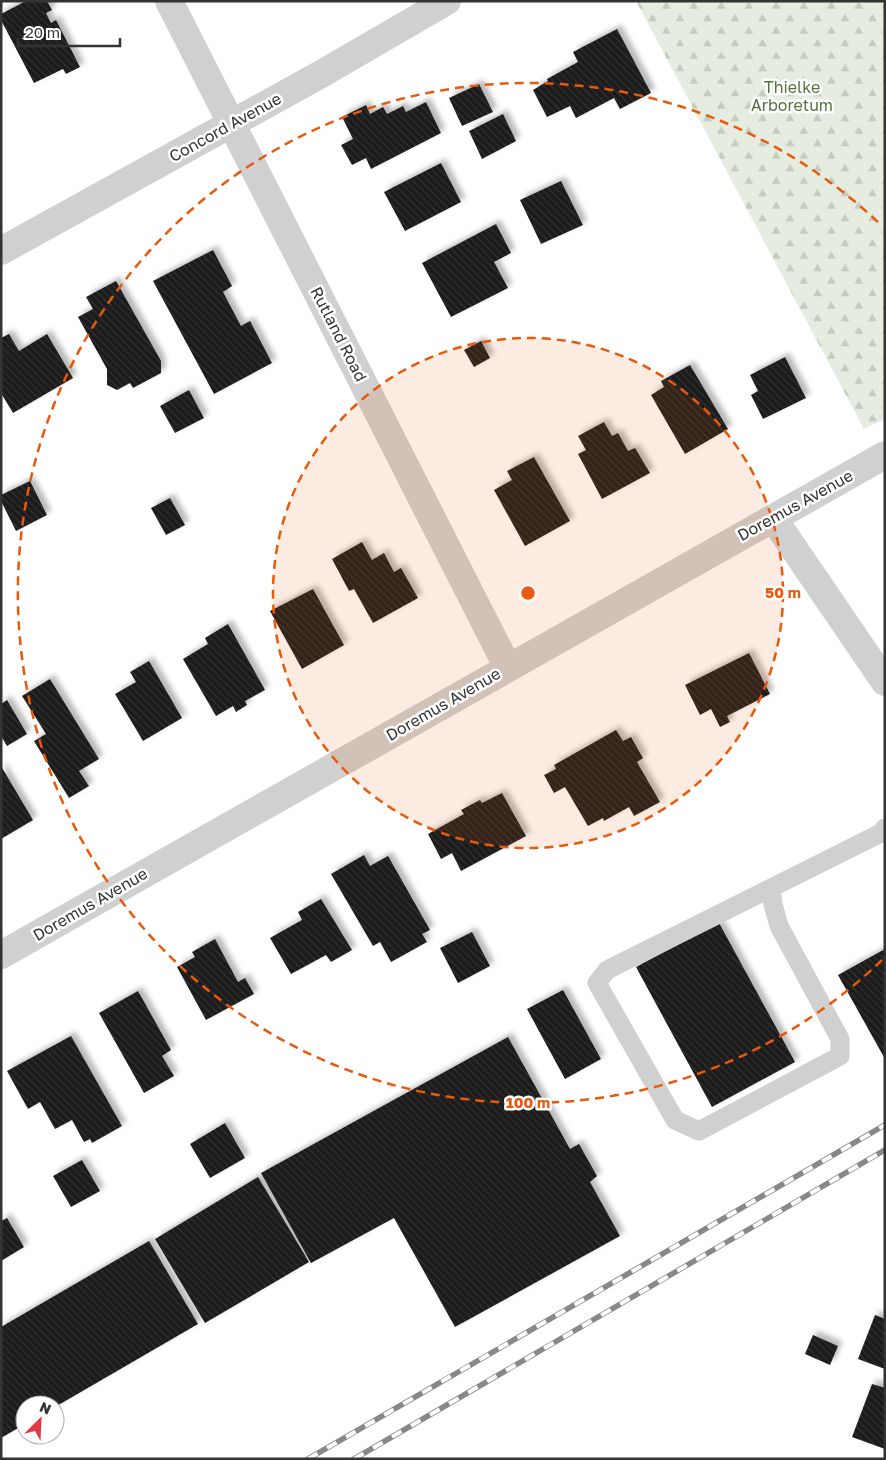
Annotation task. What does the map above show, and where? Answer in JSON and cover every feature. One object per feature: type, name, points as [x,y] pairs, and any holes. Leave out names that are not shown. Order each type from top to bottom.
[{"type":"street","name":"Rutland Road","points":[[169,1],[508,668]]},
{"type":"street","name":"Concord Avenue","points":[[1,251],[323,73],[447,1]]},
{"type":"street","name":"Doremus Avenue","points":[[1,955],[885,455]]},
{"type":"street","points":[[773,518],[885,682]]},
{"type":"lane","points":[[771,888],[773,904],[780,926],[840,1039],[840,1056],[699,1131],[675,1120],[597,983],[607,970],[771,888],[881,833],[885,828]]},
{"type":"green space","name":"Thielke Arboretum","points":[[636,1],[885,1],[885,419],[864,429]]},
{"type":"building","points":[[26,1],[47,1],[52,10],[46,13],[51,23],[56,20],[80,67],[66,74],[63,69],[34,83],[1,20],[1,14]]},
{"type":"building","points":[[617,29],[651,93],[620,109],[614,98],[576,118],[570,106],[547,117],[533,90],[548,81],[547,79],[578,62],[573,52]]},
{"type":"building","points":[[479,84],[493,112],[462,126],[449,98]]},
{"type":"building","points":[[426,102],[441,133],[371,169],[366,158],[352,165],[341,145],[353,139],[342,117],[366,105],[370,114],[383,107],[387,114],[403,106],[406,112]]},
{"type":"building","points":[[503,114],[516,141],[482,159],[469,131]]},
{"type":"building","points":[[441,163],[461,202],[405,231],[384,192]]},
{"type":"building","points":[[561,181],[583,225],[541,244],[520,200]]},
{"type":"building","points":[[496,224],[511,253],[494,262],[508,288],[451,317],[422,263]]},
{"type":"building","points":[[213,250],[232,286],[223,292],[241,326],[250,321],[272,363],[214,394],[153,281]]},
{"type":"building","points":[[116,281],[161,361],[161,373],[133,388],[130,383],[117,390],[107,385],[107,369],[78,317],[93,309],[86,297]]},
{"type":"building","points":[[9,334],[19,351],[47,334],[73,378],[13,413],[1,393],[1,338]]},
{"type":"building","points":[[481,341],[490,358],[474,367],[464,350]]},
{"type":"building","points":[[785,357],[806,398],[763,419],[751,395],[758,391],[750,375]]},
{"type":"building","points":[[690,365],[728,429],[685,454],[651,395],[664,387],[661,381]]},
{"type":"building","points":[[189,390],[204,418],[175,433],[160,406]]},
{"type":"building","points":[[604,422],[612,436],[618,433],[628,451],[635,448],[650,473],[602,499],[578,454],[586,450],[578,436]]},
{"type":"building","points":[[534,457],[570,521],[525,546],[494,490],[512,480],[507,471]]},
{"type":"building","points":[[30,481],[47,515],[16,531],[1,501],[1,495]]},
{"type":"building","points":[[170,498],[185,525],[166,535],[151,508]]},
{"type":"building","points":[[362,542],[372,560],[384,553],[394,572],[401,568],[418,598],[373,623],[354,589],[349,591],[332,559]]},
{"type":"building","points":[[313,589],[344,645],[302,669],[270,611]]},
{"type":"building","points":[[228,624],[265,690],[245,701],[247,705],[236,712],[233,706],[216,716],[183,659],[208,644],[205,638]]},
{"type":"building","points":[[749,653],[770,694],[727,716],[730,722],[720,727],[711,709],[700,715],[685,685]]},
{"type":"building","points":[[149,661],[182,718],[143,741],[115,694],[136,682],[130,672]]},
{"type":"building","points":[[50,679],[99,759],[79,771],[89,786],[69,798],[34,741],[46,734],[22,696]]},
{"type":"building","points":[[7,700],[27,734],[7,746],[1,736],[1,704]]},
{"type":"building","points":[[616,730],[623,741],[631,737],[643,758],[637,762],[660,802],[634,816],[629,807],[604,821],[603,818],[588,826],[565,787],[554,793],[544,775],[556,769],[554,765]]},
{"type":"building","points":[[1,766],[33,820],[1,839]]},
{"type":"building","points":[[502,793],[526,836],[461,871],[452,853],[441,859],[428,834],[464,814],[461,810],[480,800],[482,803]]},
{"type":"building","points":[[364,855],[370,866],[388,856],[430,930],[422,934],[427,942],[391,962],[380,942],[373,946],[331,874]]},
{"type":"building","points":[[321,899],[352,950],[331,962],[326,955],[291,974],[270,938],[302,920],[298,912]]},
{"type":"building","points":[[719,923],[795,1062],[712,1107],[636,967]]},
{"type":"building","points":[[472,932],[490,966],[458,983],[440,948]]},
{"type":"building","points":[[215,939],[238,982],[245,978],[254,994],[206,1020],[177,967],[195,957],[192,952]]},
{"type":"building","points":[[885,949],[885,1059],[838,975]]},
{"type":"building","points":[[563,990],[601,1059],[565,1079],[527,1009]]},
{"type":"building","points":[[138,991],[171,1050],[162,1056],[174,1076],[144,1093],[99,1013]]},
{"type":"building","points":[[71,1036],[122,1126],[92,1143],[90,1139],[84,1142],[72,1120],[55,1129],[40,1102],[28,1109],[7,1071]]},
{"type":"building","points":[[508,1037],[570,1149],[579,1144],[597,1176],[590,1182],[620,1236],[455,1327],[394,1218],[311,1263],[261,1173]]},
{"type":"building","points":[[225,1123],[245,1158],[210,1178],[190,1144]]},
{"type":"building","points":[[82,1160],[100,1191],[71,1207],[53,1176]]},
{"type":"building","points":[[258,1177],[309,1262],[205,1323],[155,1239]]},
{"type":"building","points":[[7,1218],[24,1247],[1,1261],[1,1221]]},
{"type":"building","points":[[149,1241],[198,1324],[65,1401],[65,1395],[15,1395],[15,1430],[1,1438],[1,1327]]},
{"type":"building","points":[[875,1315],[885,1319],[885,1369],[858,1359]]},
{"type":"building","points":[[813,1335],[838,1346],[830,1365],[805,1354]]},
{"type":"building","points":[[872,1384],[885,1388],[885,1449],[852,1437]]},
{"type":"railway","points":[[308,1459],[885,1125]]},
{"type":"railway","points":[[354,1459],[885,1150]]}]
